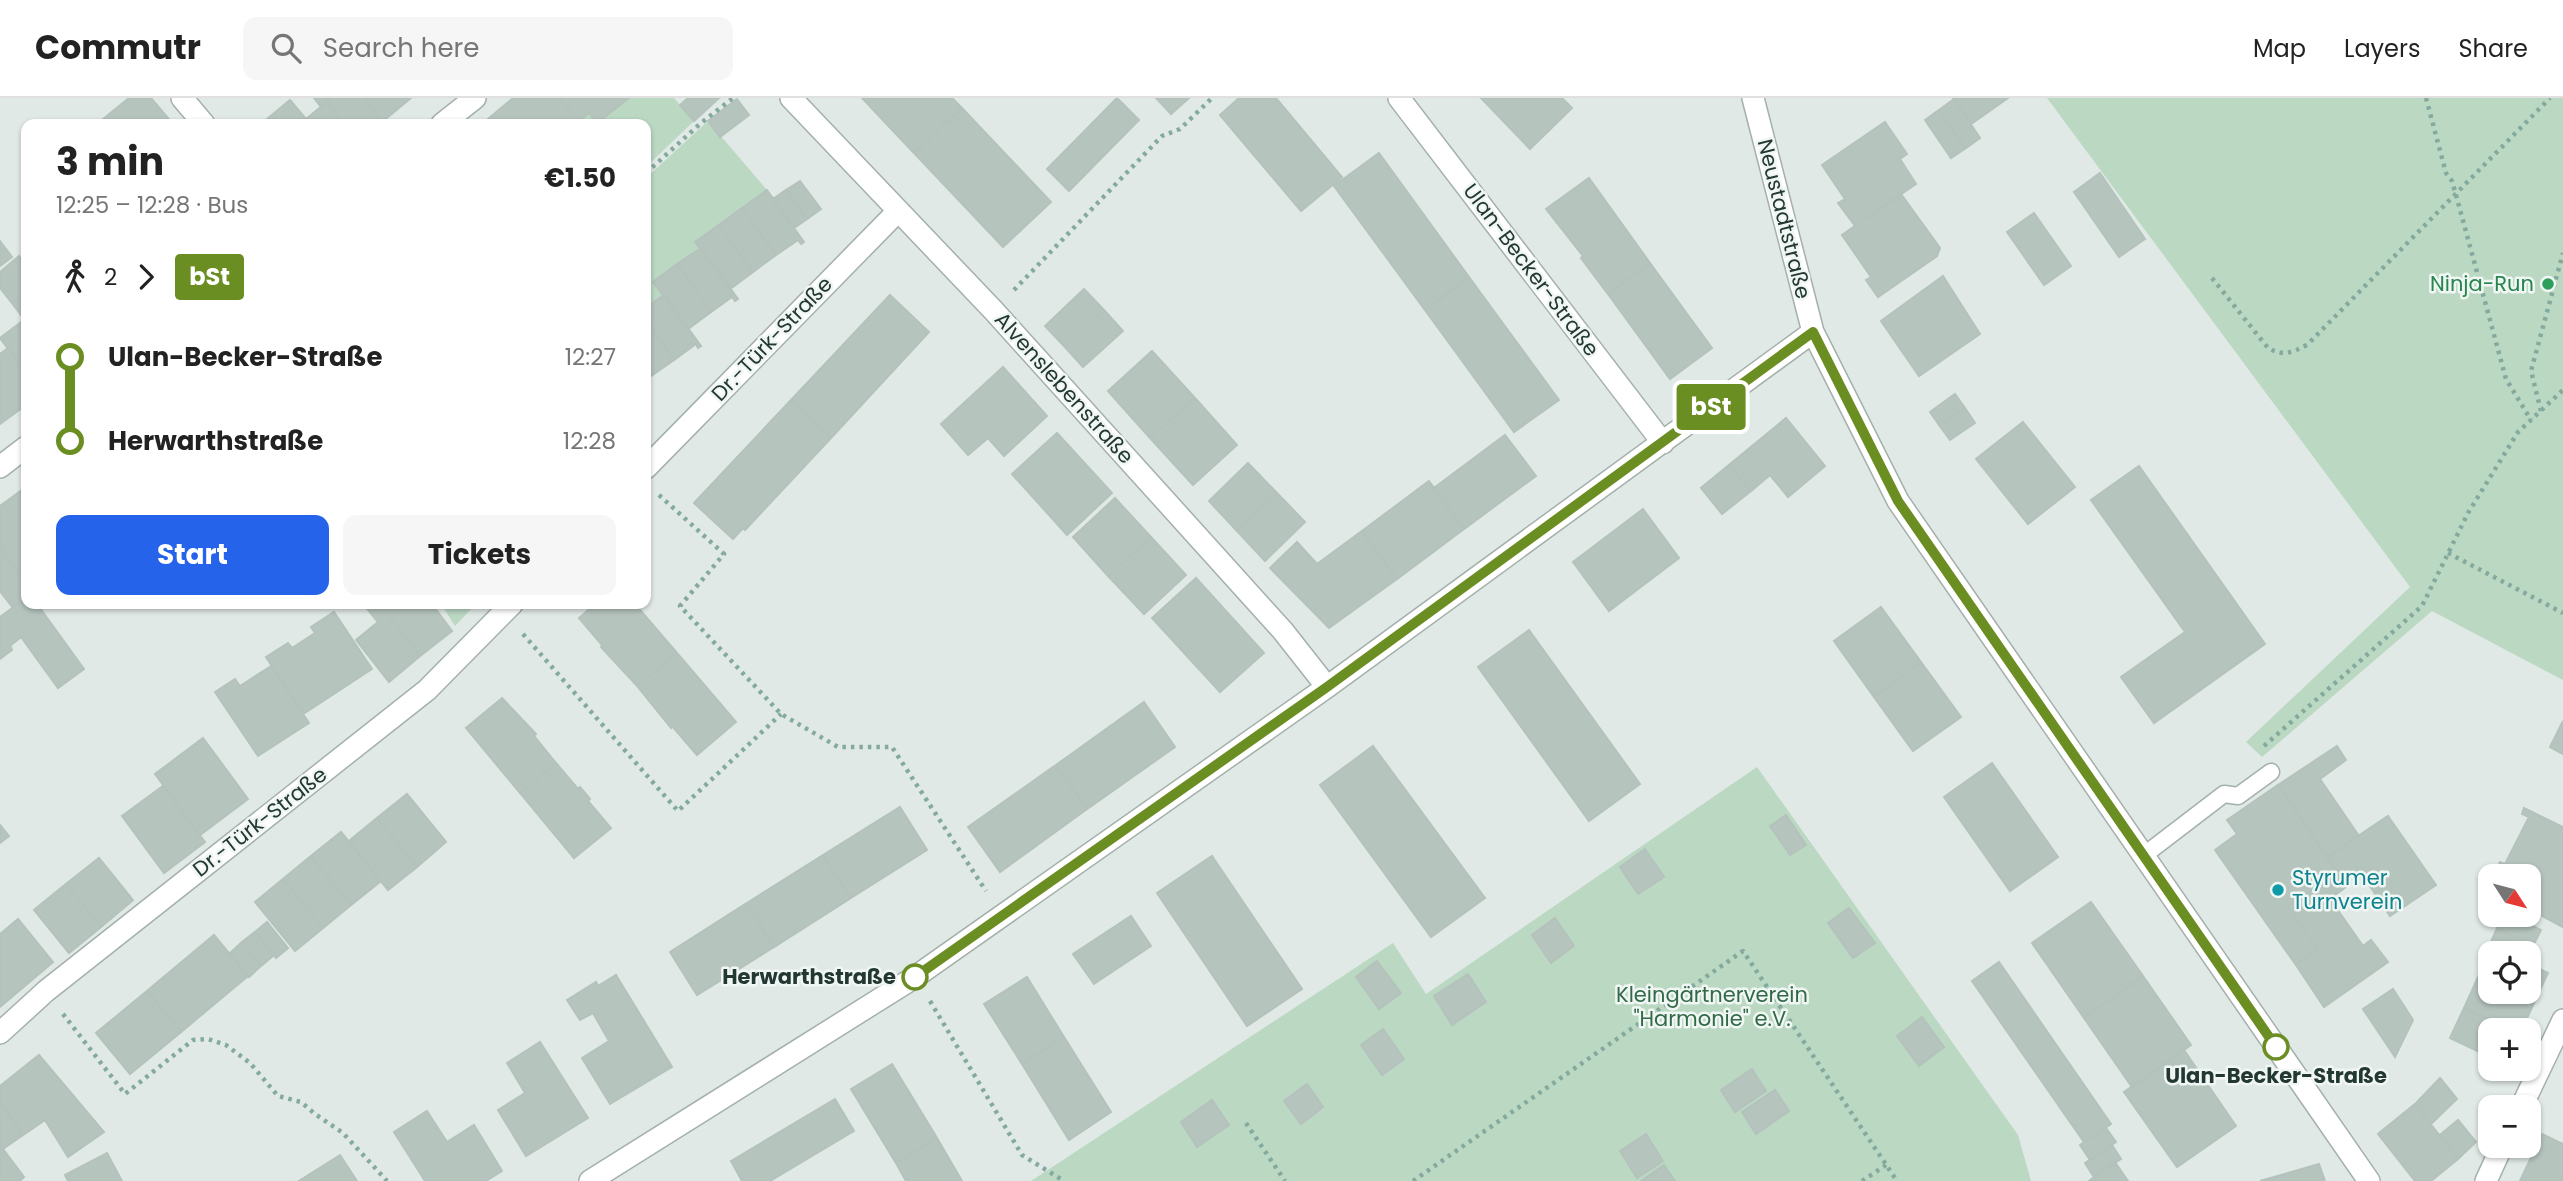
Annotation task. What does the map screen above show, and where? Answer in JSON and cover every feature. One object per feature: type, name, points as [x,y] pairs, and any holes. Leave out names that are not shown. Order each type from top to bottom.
[{"type":"street","points":[[182,98],[200,119]]},
{"type":"street","points":[[448,119],[475,98]]},
{"type":"street","name":"Alvenslebenstraße","points":[[790,98],[994,311],[1283,631],[1327,687]]},
{"type":"street","name":"Ulan-Becker-Straße","points":[[1399,98],[1663,443]]},
{"type":"street","name":"Neustadtstraße","points":[[1753,98],[1813,332],[1898,501],[2369,1181]]},
{"type":"street","name":"Dr.-Türk-Straße","points":[[651,463],[898,211]]},
{"type":"street","points":[[590,1181],[915,977],[1327,687],[1813,332]]},
{"type":"street","points":[[0,467],[21,451]]},
{"type":"street","name":"Dr.-Türk-Straße","points":[[0,1033],[46,991],[428,690],[507,609]]},
{"type":"street","points":[[2527,1095],[2563,1020]]},
{"type":"street","points":[[2486,1181],[2497,1158]]},
{"type":"lane","points":[[2143,856],[2224,794],[2238,796],[2271,772]]},
{"type":"path","points":[[651,168],[701,122],[733,98]]},
{"type":"path","points":[[994,311],[1162,136],[1180,129],[1212,98]]},
{"type":"path","points":[[2426,98],[2446,173],[2452,181],[2456,195],[2506,379],[2531,419]]},
{"type":"path","points":[[2212,278],[2268,348],[2278,354],[2293,352],[2307,345],[2550,98]]},
{"type":"path","points":[[2541,411],[2531,371],[2563,253]]},
{"type":"path","points":[[2258,752],[2284,726],[2422,606],[2468,513],[2518,432],[2563,390]]},
{"type":"path","points":[[656,491],[724,554],[680,606],[781,714],[838,747],[892,747],[1002,916]]},
{"type":"path","points":[[2448,553],[2563,614]]},
{"type":"path","points":[[509,609],[678,811],[781,714]]},
{"type":"path","points":[[1413,1181],[1743,951],[1897,1181]]},
{"type":"path","points":[[915,977],[1022,1155],[1064,1181]]},
{"type":"path","points":[[46,991],[125,1094],[193,1041],[208,1039],[226,1045],[250,1063],[278,1096],[301,1102],[343,1133],[387,1181]]},
{"type":"path","points":[[1247,1123],[1285,1181]]},
{"type":"path","points":[[1863,1181],[1886,1165]]},
{"type":"green space","points":[[629,98],[674,98],[694,121],[651,162],[651,119],[603,119]]},
{"type":"green space","points":[[2047,98],[2563,98],[2563,680],[2432,611],[2262,757],[2246,742],[2410,587]]},
{"type":"green space","points":[[589,113],[594,119],[582,119]]},
{"type":"green space","points":[[708,121],[767,190],[695,242],[699,249],[653,282],[663,296],[651,304],[651,173]]},
{"type":"green space","points":[[444,609],[471,609],[455,626]]},
{"type":"green space","name":"Kleingärtnerverein \"Harmonie\" e.V.","points":[[1757,767],[2018,1135],[2031,1181],[1031,1181],[1393,943],[1426,994]]},
{"type":"building","points":[[129,98],[151,98],[169,119],[103,119]]},
{"type":"building","points":[[314,98],[332,98],[321,107]]},
{"type":"building","points":[[332,98],[364,98],[381,119],[341,119],[327,102]]},
{"type":"building","points":[[364,98],[411,98],[385,119],[381,119]]},
{"type":"building","points":[[513,98],[559,98],[576,119],[488,119]]},
{"type":"building","points":[[559,98],[629,98],[602,119],[594,119],[589,113],[582,119],[576,119]]},
{"type":"building","points":[[688,98],[719,98],[694,121],[680,105]]},
{"type":"building","points":[[862,98],[952,98],[962,108],[914,153]]},
{"type":"building","points":[[1117,98],[1139,120],[1069,191],[1047,169]]},
{"type":"building","points":[[1156,98],[1189,98],[1171,114]]},
{"type":"building","points":[[1239,98],[1276,98],[1342,177],[1301,211],[1220,115]]},
{"type":"building","points":[[1481,98],[1562,98],[1572,108],[1530,149]]},
{"type":"building","points":[[1953,98],[2008,98],[1971,124]]},
{"type":"building","points":[[737,99],[749,115],[720,137],[708,121]]},
{"type":"building","points":[[1954,99],[1980,138],[1966,148],[1939,110]]},
{"type":"building","points":[[290,100],[306,119],[267,119]]},
{"type":"building","points":[[327,102],[341,119],[306,119]]},
{"type":"building","points":[[962,108],[1051,202],[1003,247],[914,153]]},
{"type":"building","points":[[1939,110],[1966,148],[1951,158],[1925,120]]},
{"type":"building","points":[[1885,122],[1907,154],[1900,159],[1916,184],[1855,226],[1838,203],[1845,199],[1822,165]]},
{"type":"building","points":[[1379,153],[1469,277],[1425,310],[1334,186]]},
{"type":"building","points":[[2100,173],[2145,239],[2119,257],[2074,192]]},
{"type":"building","points":[[1589,178],[1650,263],[1608,294],[1581,258],[1583,256],[1546,209]]},
{"type":"building","points":[[800,181],[821,209],[807,219],[786,190]]},
{"type":"building","points":[[767,190],[804,242],[801,244],[798,240],[776,255],[742,208]]},
{"type":"building","points":[[786,190],[807,219],[794,228],[773,199]]},
{"type":"building","points":[[1901,194],[1940,248],[1937,256],[1878,297],[1866,280],[1871,277],[1842,235]]},
{"type":"building","points":[[742,208],[776,255],[753,272],[719,225]]},
{"type":"building","points":[[2034,213],[2071,266],[2044,285],[2007,232]]},
{"type":"building","points":[[719,225],[753,272],[730,289],[695,242]]},
{"type":"building","points":[[0,241],[12,257],[0,266]]},
{"type":"building","points":[[701,248],[738,299],[735,301],[732,297],[711,312],[677,264]]},
{"type":"building","points":[[19,256],[21,259],[21,296],[12,303],[0,288],[0,272]]},
{"type":"building","points":[[1650,263],[1712,348],[1670,379],[1608,294]]},
{"type":"building","points":[[677,264],[711,312],[688,329],[653,282]]},
{"type":"building","points":[[1943,276],[1980,334],[1919,376],[1881,321]]},
{"type":"building","points":[[1469,277],[1559,400],[1514,432],[1425,310]]},
{"type":"building","points":[[1084,289],[1104,310],[1064,346],[1045,326]]},
{"type":"building","points":[[664,295],[701,346],[698,348],[696,344],[674,360],[651,326],[651,304]]},
{"type":"building","points":[[890,295],[929,332],[831,438],[791,400]]},
{"type":"building","points":[[21,296],[21,315],[12,303]]},
{"type":"building","points":[[1104,310],[1123,331],[1083,367],[1064,346]]},
{"type":"building","points":[[21,322],[21,366],[0,338]]},
{"type":"building","points":[[651,326],[674,360],[651,376]]},
{"type":"building","points":[[8,348],[21,366],[21,409],[0,424],[0,354]]},
{"type":"building","points":[[1152,351],[1195,398],[1150,438],[1108,391]]},
{"type":"building","points":[[1003,367],[1047,416],[1004,456],[988,438],[968,455],[941,424]]},
{"type":"building","points":[[1955,394],[1965,408],[1939,425],[1930,412]]},
{"type":"building","points":[[1195,398],[1237,445],[1193,485],[1150,438]]},
{"type":"building","points":[[791,400],[831,438],[745,530],[743,528],[733,539],[694,503]]},
{"type":"building","points":[[1965,408],[1975,423],[1950,440],[1939,425]]},
{"type":"building","points":[[1786,418],[1825,466],[1788,497],[1770,475],[1751,491],[1729,465]]},
{"type":"building","points":[[2023,422],[2075,487],[2028,524],[1976,459]]},
{"type":"building","points":[[1057,433],[1112,493],[1067,535],[1012,474]]},
{"type":"building","points":[[1505,435],[1536,476],[1464,529],[1434,488]]},
{"type":"building","points":[[1248,463],[1277,493],[1237,531],[1209,501]]},
{"type":"building","points":[[1729,465],[1751,491],[1722,514],[1701,488]]},
{"type":"building","points":[[2139,466],[2265,644],[2154,723],[2121,677],[2185,632],[2091,500]]},
{"type":"building","points":[[1429,481],[1464,529],[1397,579],[1362,531]]},
{"type":"building","points":[[21,491],[21,575],[0,547],[0,506]]},
{"type":"building","points":[[1277,493],[1305,522],[1265,561],[1237,531]]},
{"type":"building","points":[[1115,498],[1151,537],[1108,576],[1073,537]]},
{"type":"building","points":[[1643,509],[1679,558],[1609,611],[1573,562]]},
{"type":"building","points":[[1362,531],[1397,579],[1329,628],[1270,568],[1297,542],[1317,564]]},
{"type":"building","points":[[1151,537],[1186,575],[1144,614],[1108,576]]},
{"type":"building","points":[[0,547],[21,575],[21,602],[13,608],[0,591]]},
{"type":"building","points":[[1196,578],[1264,653],[1220,692],[1152,618]]},
{"type":"building","points":[[21,602],[21,609],[41,609],[84,669],[58,688],[21,637],[10,646],[12,650],[0,659],[0,617]]},
{"type":"building","points":[[1881,607],[1921,662],[1874,697],[1834,641]]},
{"type":"building","points":[[367,609],[384,609],[420,656],[389,682],[356,640],[378,622]]},
{"type":"building","points":[[384,609],[436,609],[452,631],[420,656]]},
{"type":"building","points":[[589,609],[639,609],[677,653],[637,686],[579,618]]},
{"type":"building","points":[[334,612],[372,669],[303,714],[266,657],[288,643],[292,648],[315,633],[311,627]]},
{"type":"building","points":[[1529,630],[1640,784],[1589,821],[1478,667]]},
{"type":"building","points":[[677,653],[736,722],[697,755],[637,686]]},
{"type":"building","points":[[1921,662],[1961,717],[1913,751],[1874,697]]},
{"type":"building","points":[[271,666],[309,723],[258,756],[215,692],[235,679],[240,686]]},
{"type":"building","points":[[502,698],[536,734],[534,736],[556,763],[520,793],[466,728]]},
{"type":"building","points":[[1144,702],[1175,747],[1087,809],[1056,765]]},
{"type":"building","points":[[2563,721],[2563,754],[2550,747]]},
{"type":"building","points":[[203,738],[248,799],[200,835],[155,774]]},
{"type":"building","points":[[1373,746],[1485,898],[1431,937],[1320,785]]},
{"type":"building","points":[[2337,746],[2346,760],[2320,779],[2359,836],[2327,857],[2278,785]]},
{"type":"building","points":[[556,763],[578,789],[580,787],[611,828],[574,858],[520,793]]},
{"type":"building","points":[[1992,763],[2058,857],[2010,891],[1944,797]]},
{"type":"building","points":[[1056,765],[1087,809],[1000,872],[968,827]]},
{"type":"building","name":"Styrumer Turnverein","points":[[2278,785],[2337,873],[2288,907],[2317,949],[2296,965],[2215,850],[2237,834],[2227,820]]},
{"type":"building","points":[[163,786],[205,842],[164,873],[122,816]]},
{"type":"building","points":[[407,794],[446,842],[417,867],[377,818]]},
{"type":"building","points":[[900,807],[927,850],[851,898],[823,855]]},
{"type":"building","points":[[2524,808],[2563,827],[2563,927],[2541,915],[2541,864],[2505,864],[2529,817],[2522,814]]},
{"type":"building","points":[[1786,815],[1806,845],[1790,855],[1770,826]]},
{"type":"building","points":[[2388,816],[2436,885],[2390,916],[2359,870],[2344,881],[2327,857]]},
{"type":"building","points":[[377,818],[417,867],[388,890],[349,841]]},
{"type":"building","points":[[0,825],[9,836],[0,843]]},
{"type":"building","points":[[341,832],[381,881],[351,905],[311,856]]},
{"type":"building","points":[[1645,849],[1664,877],[1638,894],[1620,867]]},
{"type":"building","points":[[823,855],[851,898],[774,947],[747,903]]},
{"type":"building","points":[[311,856],[351,905],[323,928],[283,879]]},
{"type":"building","points":[[1212,856],[1302,989],[1247,1026],[1157,893]]},
{"type":"building","points":[[99,858],[133,900],[101,927],[66,884]]},
{"type":"building","points":[[2337,873],[2346,887],[2330,899],[2363,946],[2371,940],[2388,962],[2324,1007],[2296,965],[2317,949],[2288,907]]},
{"type":"building","points":[[283,879],[323,928],[295,951],[255,902]]},
{"type":"building","points":[[66,884],[101,927],[69,953],[34,910]]},
{"type":"building","points":[[2091,902],[2143,976],[2084,1018],[2032,943]]},
{"type":"building","points":[[747,903],[774,947],[697,995],[670,952]]},
{"type":"building","points":[[1849,908],[1875,943],[1853,958],[1828,923]]},
{"type":"building","points":[[1131,916],[1151,946],[1094,984],[1073,954]]},
{"type":"building","points":[[1555,918],[1574,946],[1551,963],[1532,935]]},
{"type":"building","points":[[18,919],[53,962],[0,1007],[0,934]]},
{"type":"building","points":[[267,922],[288,948],[276,958],[255,932]]},
{"type":"building","points":[[2497,928],[2541,930],[2536,941],[2523,941]]},
{"type":"building","points":[[2497,928],[2524,941],[2491,941]]},
{"type":"building","points":[[255,932],[274,955],[261,966],[242,942]]},
{"type":"building","points":[[214,935],[248,976],[181,1032],[147,991]]},
{"type":"building","points":[[242,942],[261,966],[249,977],[229,954]]},
{"type":"building","points":[[1377,961],[1401,993],[1379,1009],[1356,977]]},
{"type":"building","points":[[1999,962],[2111,1124],[2084,1142],[1972,981]]},
{"type":"building","points":[[2541,970],[2548,973],[2541,988]]},
{"type":"building","points":[[1468,974],[1486,1002],[1452,1025],[1434,996]]},
{"type":"building","points":[[616,975],[672,1067],[610,1104],[582,1058],[609,1041],[593,1013],[580,1020],[567,1000],[596,982],[598,986]]},
{"type":"building","points":[[2143,976],[2191,1045],[2132,1087],[2084,1018]]},
{"type":"building","points":[[1027,977],[1064,1037],[1022,1064],[984,1004]]},
{"type":"building","points":[[2478,977],[2478,1004],[2534,1004],[2527,1018],[2485,1018],[2464,1008]]},
{"type":"building","points":[[2393,989],[2413,1020],[2395,1057],[2363,1009]]},
{"type":"building","points":[[147,991],[181,1032],[130,1074],[96,1033]]},
{"type":"building","points":[[2464,1008],[2485,1018],[2478,1018],[2478,1051],[2450,1038]]},
{"type":"building","points":[[1922,1017],[1944,1047],[1919,1066],[1897,1036]]},
{"type":"building","points":[[1383,1029],[1404,1059],[1382,1075],[1361,1045]]},
{"type":"building","points":[[1064,1037],[1111,1112],[1069,1140],[1022,1064]]},
{"type":"building","points":[[540,1042],[588,1118],[526,1156],[498,1110],[525,1093],[507,1063]]},
{"type":"building","points":[[2184,1050],[2236,1126],[2177,1167],[2124,1092]]},
{"type":"building","points":[[39,1055],[104,1132],[68,1157],[45,1120],[23,1135],[0,1101],[0,1086]]},
{"type":"building","points":[[892,1064],[937,1138],[896,1163],[851,1089]]},
{"type":"building","points":[[1752,1069],[1766,1091],[1735,1112],[1721,1090]]},
{"type":"building","points":[[2440,1078],[2457,1099],[2431,1124],[2415,1104]]},
{"type":"building","points":[[1307,1084],[1323,1107],[1301,1124],[1284,1101]]},
{"type":"building","points":[[1775,1090],[1789,1111],[1756,1134],[1742,1112]]},
{"type":"building","points":[[835,1099],[854,1131],[770,1181],[742,1181],[731,1161]]},
{"type":"building","points":[[1212,1100],[1229,1125],[1197,1147],[1181,1122]]},
{"type":"building","points":[[0,1101],[23,1135],[3,1149],[24,1177],[20,1181],[0,1181]]},
{"type":"building","points":[[2415,1104],[2458,1159],[2431,1181],[2415,1181],[2378,1134]]},
{"type":"building","points":[[427,1111],[447,1142],[474,1125],[502,1171],[486,1181],[425,1181],[394,1132]]},
{"type":"building","points":[[2458,1120],[2476,1142],[2458,1159],[2440,1135]]},
{"type":"building","points":[[2106,1128],[2116,1142],[2090,1160],[2080,1145]]},
{"type":"building","points":[[1646,1134],[1663,1161],[1637,1178],[1620,1151]]},
{"type":"building","points":[[2542,1134],[2563,1144],[2563,1181],[2520,1181],[2531,1158],[2541,1158]]},
{"type":"building","points":[[937,1138],[962,1181],[906,1181],[896,1163]]},
{"type":"building","points":[[2112,1145],[2121,1159],[2094,1177],[2085,1163]]},
{"type":"building","points":[[107,1153],[122,1181],[68,1181],[65,1175]]},
{"type":"building","points":[[340,1155],[357,1181],[299,1181]]},
{"type":"building","points":[[2115,1162],[2128,1181],[2089,1181],[2094,1177]]},
{"type":"building","points":[[2319,1164],[2325,1181],[2260,1181]]},
{"type":"building","points":[[1664,1165],[1675,1181],[1641,1181]]},
{"type":"bus line","name":"bSt","points":[[915,977],[1327,687],[1813,332],[1898,501],[2276,1047]]},
{"type":"place","name":"Ninja-Run","points":[[2548,284]]},
{"type":"place","name":"Styrumer Turnverein","points":[[2278,890]]},
{"type":"place","name":"Herwarthstraße","points":[[915,977]]},
{"type":"place","name":"Ulan-Becker-Straße","points":[[2276,1047]]}]
